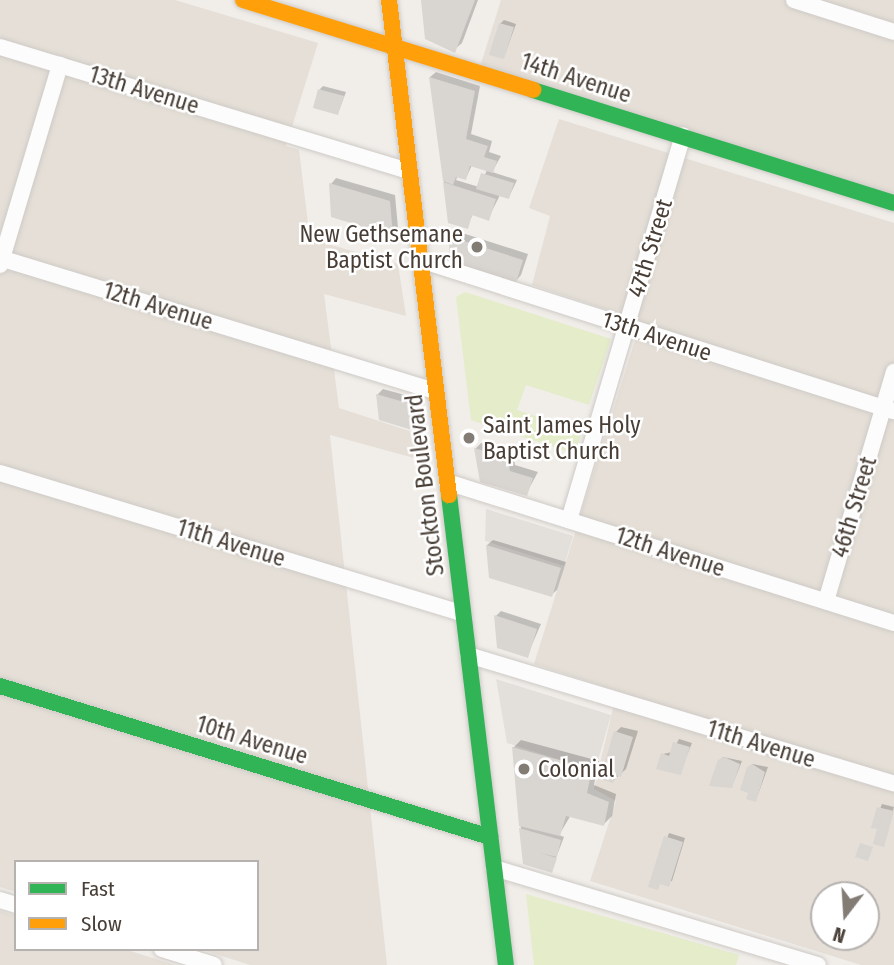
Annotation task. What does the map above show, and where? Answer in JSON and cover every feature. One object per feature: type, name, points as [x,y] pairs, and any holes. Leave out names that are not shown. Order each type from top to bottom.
[{"type":"street","name":"14th Avenue","points":[[243,0],[894,203]]},
{"type":"street","name":"Stockton Boulevard","points":[[389,0],[506,965]]},
{"type":"street","points":[[794,0],[894,32]]},
{"type":"street","name":"13th Avenue","points":[[0,47],[409,171]]},
{"type":"street","points":[[1,261],[60,65]]},
{"type":"street","name":"47th Street","points":[[569,520],[683,136]]},
{"type":"street","name":"13th Avenue","points":[[420,260],[889,409]]},
{"type":"street","name":"12th Avenue","points":[[1,261],[436,391]]},
{"type":"street","name":"46th Street","points":[[826,601],[889,409],[894,372]]},
{"type":"street","name":"11th Avenue","points":[[0,472],[463,614]]},
{"type":"street","name":"12th Avenue","points":[[447,482],[894,623]]},
{"type":"street","name":"11th Avenue","points":[[468,655],[894,784]]},
{"type":"street","name":"10th Avenue","points":[[0,686],[490,837]]},
{"type":"street","points":[[494,868],[818,965]]},
{"type":"street","points":[[168,951],[214,965]]},
{"type":"shaded area","points":[[0,0],[175,0],[318,43],[286,146],[299,150],[310,239],[398,264],[406,316],[324,294],[339,408],[419,434],[425,461],[330,435],[387,965],[250,965],[206,951],[259,951],[259,860],[14,860],[14,891],[0,887]]},
{"type":"shaded area","points":[[501,0],[894,0],[894,199],[480,67]]},
{"type":"shaded area","points":[[559,119],[894,223],[894,965],[861,965],[816,951],[880,951],[880,881],[810,881],[810,949],[590,881],[616,801],[594,789],[617,691],[534,664],[641,321],[532,285],[550,216],[529,208]]},
{"type":"shaded area","points":[[486,509],[573,536],[564,566],[485,541]]},
{"type":"shaded area","points":[[496,679],[611,715],[595,771],[507,743]]},
{"type":"shaded area","points":[[0,911],[14,915],[14,951],[130,951],[175,965],[0,965]]},
{"type":"green space","points":[[465,292],[611,339],[589,405],[526,385],[517,410],[582,431],[575,454],[471,420],[456,297]]},
{"type":"green space","points":[[526,894],[739,955],[736,965],[534,965]]},
{"type":"building","points":[[421,0],[475,0],[455,53],[425,39]]},
{"type":"building","points":[[499,23],[514,27],[504,59],[489,55]]},
{"type":"building","points":[[429,77],[475,91],[466,139],[488,146],[484,157],[497,161],[493,173],[470,166],[466,180],[456,177],[453,185],[443,181]]},
{"type":"building","points":[[318,89],[344,96],[338,115],[313,108]]},
{"type":"building","points":[[481,173],[514,183],[509,199],[476,189]]},
{"type":"building","points":[[443,182],[496,199],[489,221],[472,215],[468,229],[448,223]]},
{"type":"building","points":[[329,183],[390,201],[393,236],[331,217]]},
{"type":"building","points":[[448,236],[523,260],[516,283],[451,263]]},
{"type":"building","points":[[376,394],[411,404],[415,431],[379,420]]},
{"type":"building","points":[[474,448],[508,458],[510,471],[533,478],[527,496],[480,482]]},
{"type":"building","points":[[486,545],[561,568],[552,597],[489,578]]},
{"type":"building","points":[[494,615],[537,629],[528,658],[497,648]]},
{"type":"building","points":[[614,731],[633,737],[621,777],[615,775],[613,783],[600,779]]},
{"type":"building","points":[[673,742],[690,747],[681,775],[656,769],[661,753],[669,756]]},
{"type":"building","points":[[512,747],[592,769],[587,793],[609,802],[604,826],[566,816],[560,836],[519,826]]},
{"type":"building","points":[[724,757],[740,764],[732,788],[709,786],[718,760]]},
{"type":"building","points":[[752,764],[765,772],[756,802],[746,799],[748,793],[740,790],[747,767]]},
{"type":"building","points":[[877,807],[894,811],[884,847],[873,844],[877,829],[871,828]]},
{"type":"building","points":[[519,828],[561,840],[557,857],[540,853],[557,858],[552,873],[523,864]]},
{"type":"building","points":[[664,836],[683,842],[669,887],[660,884],[658,890],[648,887]]},
{"type":"building","points":[[860,843],[873,847],[868,861],[855,857]]},
{"type":"traffic: fast","points":[[533,90],[894,203]]},
{"type":"traffic: fast","points":[[449,495],[506,965]]},
{"type":"traffic: fast","points":[[0,686],[490,837]]},
{"type":"traffic: slow","points":[[243,0],[533,90]]},
{"type":"traffic: slow","points":[[389,0],[449,495]]},
{"type":"place","name":"New Gethsemane Baptist Church","points":[[477,247]]},
{"type":"place","name":"Saint James Holy Baptist Church","points":[[469,438]]},
{"type":"place","name":"Colonial","points":[[524,769]]}]
